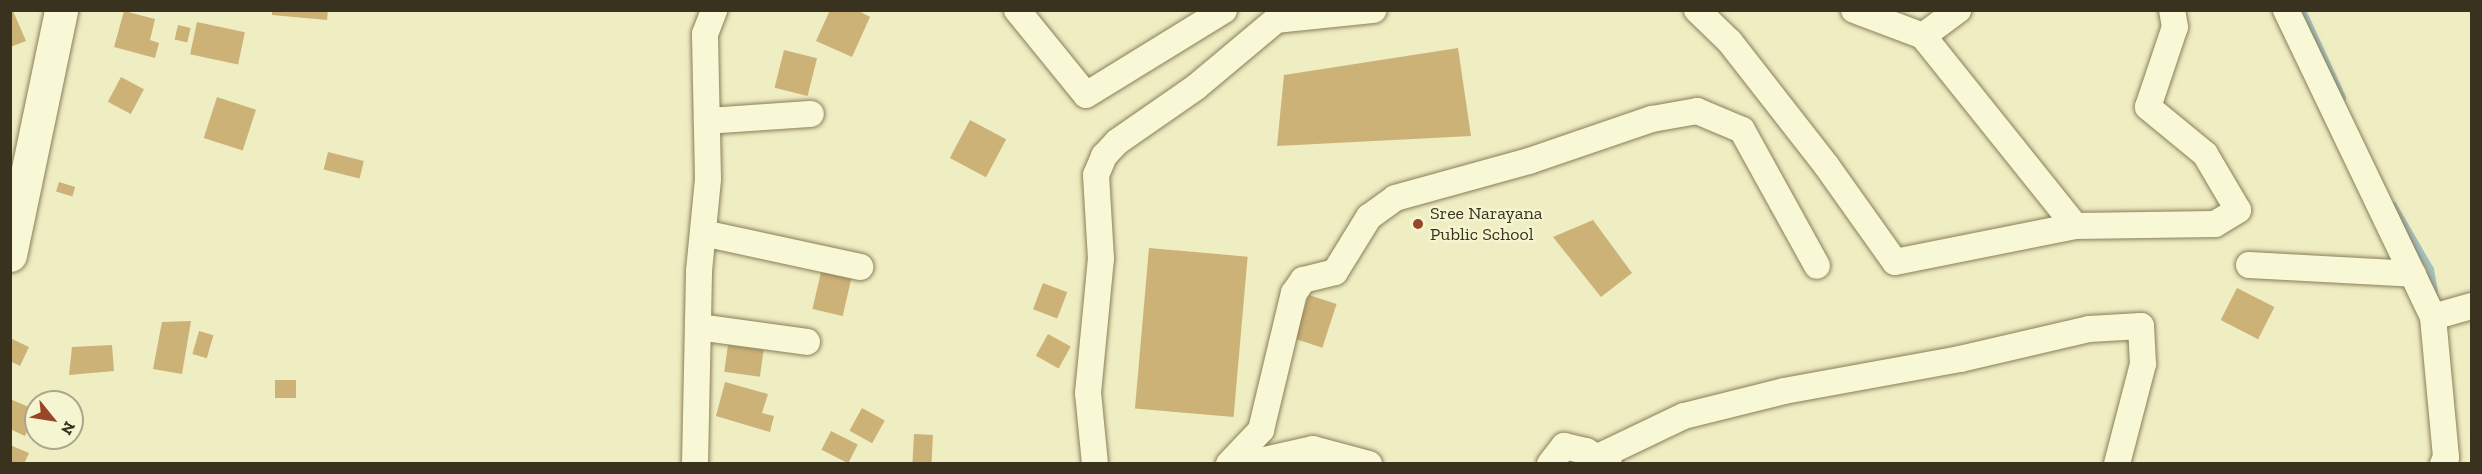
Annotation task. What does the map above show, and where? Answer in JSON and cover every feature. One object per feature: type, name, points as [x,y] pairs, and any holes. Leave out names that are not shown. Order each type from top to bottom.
[{"type":"main road","points":[[10,255],[61,10]]},
{"type":"street","points":[[695,464],[698,327],[708,179],[705,34],[714,10]]},
{"type":"street","points":[[1017,10],[1086,95],[1224,10]]},
{"type":"street","points":[[1095,464],[1088,393],[1101,259],[1096,175],[1104,156],[1117,142],[1196,87],[1276,20],[1373,10]]},
{"type":"street","points":[[1696,10],[1730,42],[1826,165],[1895,262],[2074,226],[2215,224],[2238,210],[2205,154],[2148,107],[2175,27],[2172,10]]},
{"type":"street","points":[[1854,10],[1923,36],[2074,226]]},
{"type":"street","points":[[1923,36],[1958,10]]},
{"type":"street","points":[[2286,10],[2433,317],[2446,457],[2443,464]]},
{"type":"street","points":[[1229,464],[1261,430],[1294,293],[1303,280],[1335,272],[1369,217],[1395,198],[1529,161],[1652,119],[1697,111],[1742,130],[1817,266]]},
{"type":"street","points":[[707,121],[812,114]]},
{"type":"street","points":[[703,233],[860,267]]},
{"type":"street","points":[[2249,265],[2413,274]]},
{"type":"street","points":[[2433,317],[2472,306]]},
{"type":"street","points":[[1550,464],[1564,446],[1603,460],[1684,416],[1784,391],[1960,359],[2089,329],[2141,326],[2143,364],[2117,464]]},
{"type":"street","points":[[698,327],[807,342]]},
{"type":"street","points":[[1247,464],[1313,449],[1369,464]]},
{"type":"building","points":[[272,10],[328,10],[327,20],[272,15]]},
{"type":"building","points":[[830,10],[857,10],[870,17],[852,57],[816,41]]},
{"type":"building","points":[[13,11],[26,41],[10,47],[10,12]]},
{"type":"building","points":[[124,11],[155,19],[150,40],[159,43],[155,58],[114,47]]},
{"type":"building","points":[[197,22],[245,32],[238,64],[190,54]]},
{"type":"building","points":[[178,25],[191,28],[187,43],[175,40]]},
{"type":"building","points":[[1458,48],[1471,136],[1277,146],[1284,75]]},
{"type":"building","points":[[784,50],[817,58],[808,96],[775,88]]},
{"type":"building","points":[[121,77],[144,89],[131,114],[108,102]]},
{"type":"building","points":[[217,97],[256,110],[243,151],[204,138]]},
{"type":"building","points":[[970,120],[1006,139],[986,177],[950,158]]},
{"type":"building","points":[[328,152],[364,161],[360,178],[324,169]]},
{"type":"building","points":[[59,182],[75,187],[72,197],[56,192]]},
{"type":"building","points":[[1593,220],[1632,273],[1601,297],[1553,237]]},
{"type":"building","points":[[1149,248],[1248,257],[1234,417],[1135,408]]},
{"type":"building","points":[[821,272],[851,279],[843,316],[812,309]]},
{"type":"building","points":[[1043,283],[1067,292],[1057,318],[1033,309]]},
{"type":"building","points":[[2237,288],[2274,307],[2258,339],[2221,320]]},
{"type":"building","points":[[1309,295],[1337,304],[1322,348],[1295,339]]},
{"type":"building","points":[[191,321],[182,374],[153,369],[162,322]]},
{"type":"building","points":[[199,331],[213,335],[207,358],[192,354]]},
{"type":"building","points":[[1048,334],[1071,347],[1059,368],[1036,356]]},
{"type":"building","points":[[10,338],[29,347],[20,366],[10,361]]},
{"type":"building","points":[[112,345],[114,371],[69,375],[72,347]]},
{"type":"building","points":[[728,345],[764,350],[760,377],[724,372]]},
{"type":"building","points":[[275,380],[296,380],[296,398],[275,398]]},
{"type":"building","points":[[725,382],[768,394],[762,413],[774,416],[770,432],[716,416]]},
{"type":"building","points":[[10,399],[24,405],[24,436],[10,429]]},
{"type":"building","points":[[862,408],[885,421],[872,443],[849,431]]},
{"type":"building","points":[[831,431],[858,445],[848,463],[821,450]]},
{"type":"building","points":[[914,434],[933,435],[931,464],[912,464]]},
{"type":"building","points":[[10,445],[29,453],[24,464],[10,463]]},
{"type":"waterway","points":[[2302,10],[2342,97]]},
{"type":"waterway","points":[[2393,205],[2430,269],[2435,297]]},
{"type":"place","name":"Sree Narayana Public School","points":[[1418,224]]}]
